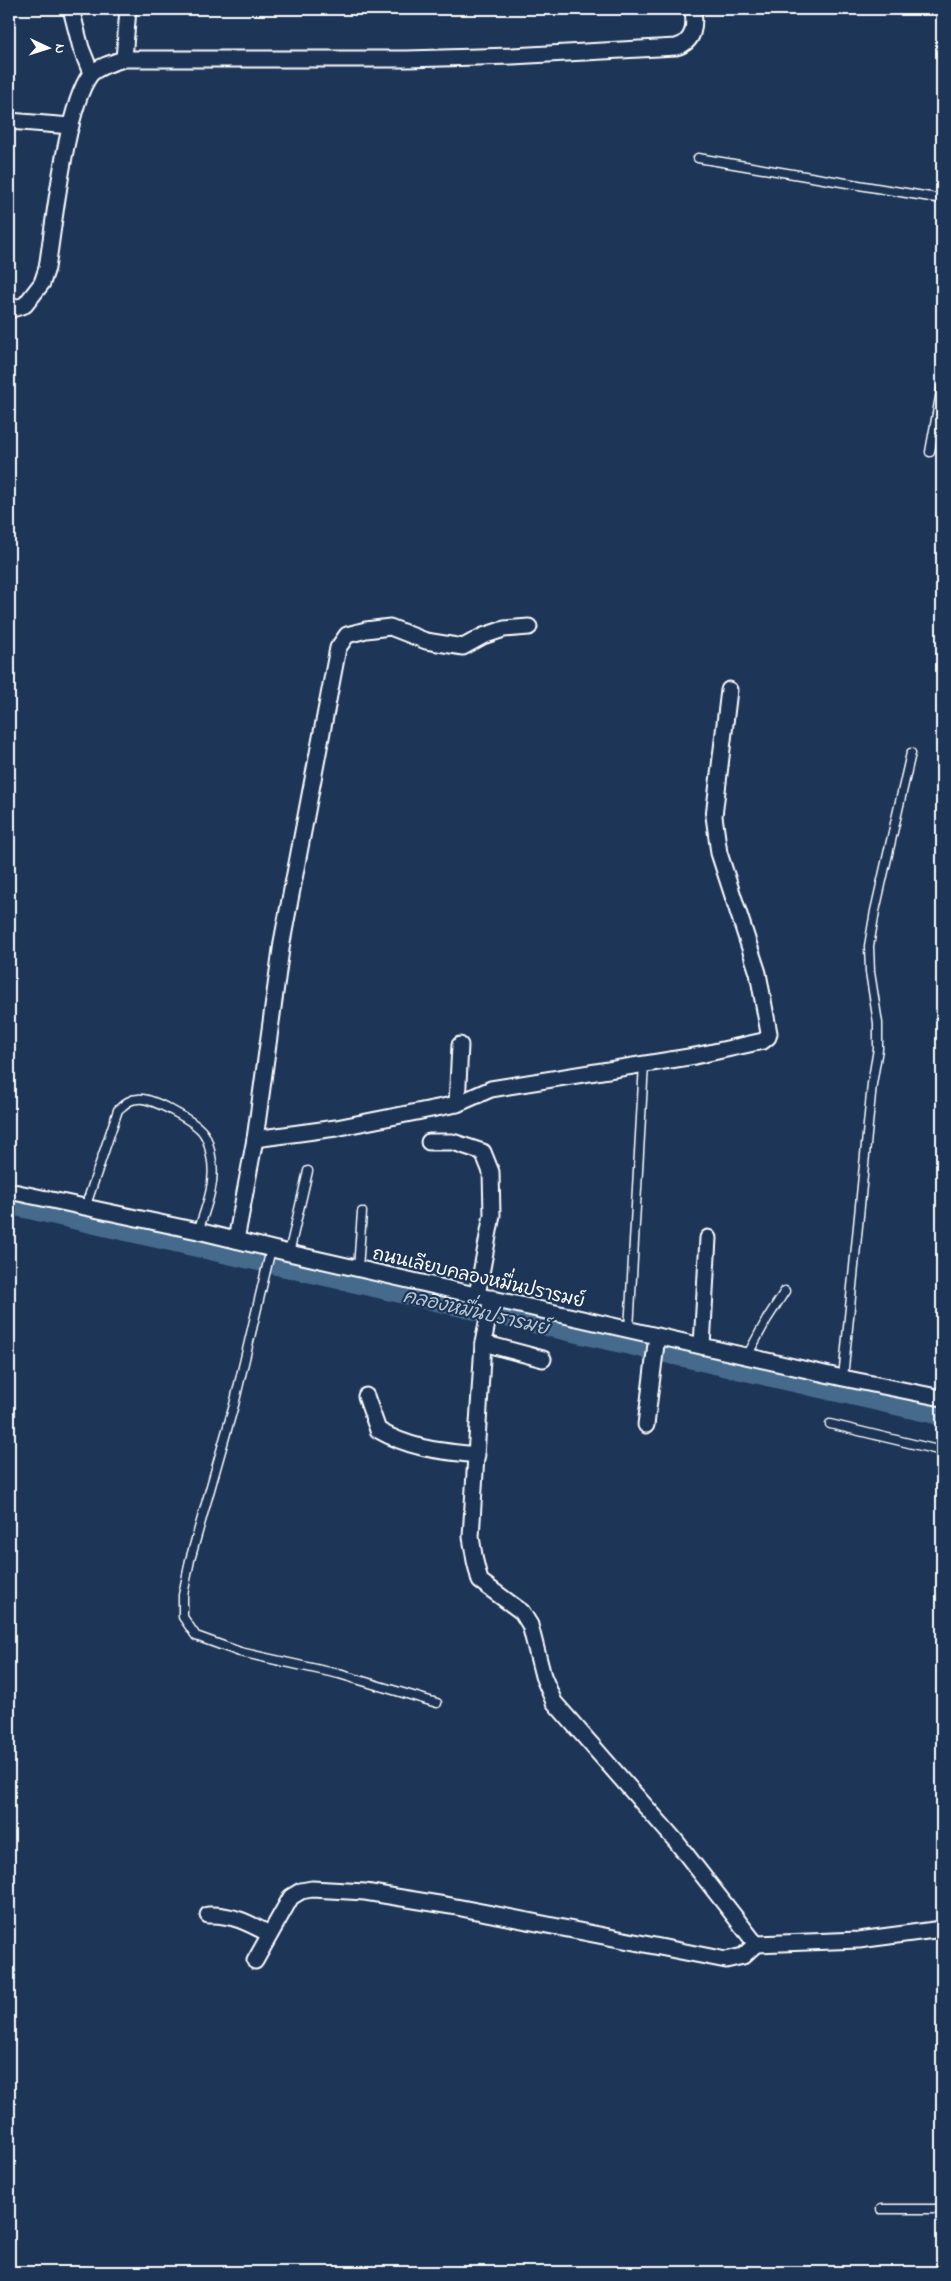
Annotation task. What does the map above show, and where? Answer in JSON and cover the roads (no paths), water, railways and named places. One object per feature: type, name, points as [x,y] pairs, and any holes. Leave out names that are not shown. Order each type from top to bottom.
[{"type":"street","points":[[71,9],[89,70]]},
{"type":"street","points":[[124,50],[128,9]]},
{"type":"street","points":[[9,310],[25,305],[42,283],[47,268],[60,125],[78,98],[89,70],[124,50],[407,59],[676,48],[686,43],[693,32],[693,9]]},
{"type":"street","points":[[9,121],[60,125]]},
{"type":"street","points":[[236,1240],[254,1139],[282,942],[338,648],[347,635],[390,627],[426,641],[463,647],[483,636],[504,629],[529,627]]},
{"type":"street","points":[[254,1139],[336,1128],[457,1104],[491,1089],[695,1056],[764,1041],[768,1037],[769,1032],[758,973],[719,853],[714,816],[730,690]]},
{"type":"street","points":[[457,1104],[460,1045]]},
{"type":"street","points":[[429,1142],[453,1142],[483,1152],[492,1172],[492,1214],[472,1537],[480,1581],[522,1612],[530,1625],[543,1676],[554,1702],[675,1840],[756,1944]]},
{"type":"street","name":"ถนนเลียบคลองหมื่นปรารมย์","points":[[9,1191],[198,1230],[486,1301],[629,1330],[656,1350],[702,1346],[942,1398]]},
{"type":"street","points":[[702,1346],[708,1238]]},
{"type":"street","points":[[484,1337],[543,1359]]},
{"type":"street","points":[[646,1425],[656,1350]]},
{"type":"street","points":[[366,1396],[378,1430],[396,1440],[414,1447],[477,1455]]},
{"type":"street","points":[[255,1961],[291,1897],[301,1891],[312,1889],[365,1892],[450,1906],[726,1960],[743,1956],[756,1944],[859,1940],[942,1929]]},
{"type":"street","points":[[208,1915],[224,1914],[247,1922],[269,1934]]},
{"type":"lane","points":[[698,158],[942,199]]},
{"type":"lane","points":[[930,452],[942,386]]},
{"type":"lane","points":[[843,1378],[872,1084],[878,1050],[878,1023],[870,972],[869,946],[874,910],[911,753]]},
{"type":"lane","points":[[629,1330],[644,1064]]},
{"type":"lane","points":[[85,1208],[118,1110],[128,1102],[141,1098],[151,1101],[188,1120],[204,1134],[212,1158],[212,1179],[208,1204],[198,1230]]},
{"type":"lane","points":[[289,1253],[308,1171]]},
{"type":"lane","points":[[358,1269],[362,1212]]},
{"type":"lane","points":[[271,1249],[234,1405],[190,1560],[182,1595],[182,1617],[196,1636],[240,1652],[339,1674],[436,1703]]},
{"type":"lane","points":[[747,1356],[767,1318],[785,1291]]},
{"type":"lane","points":[[830,1424],[942,1451]]},
{"type":"lane","points":[[881,2209],[942,2210]]},
{"type":"waterway","name":"คลองหมื่นปรารมย์","points":[[9,1205],[942,1416]]}]
